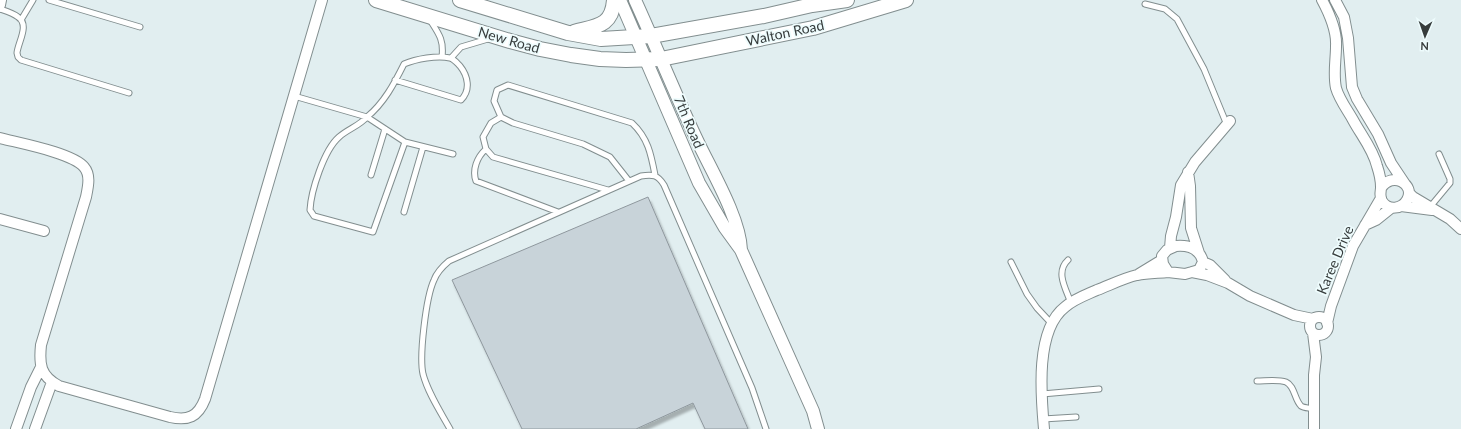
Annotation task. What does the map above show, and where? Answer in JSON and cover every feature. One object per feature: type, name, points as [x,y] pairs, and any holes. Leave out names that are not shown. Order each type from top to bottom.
[{"type":"main road","name":"New Road","points":[[376,0],[540,49],[571,55],[607,59],[646,60]]},
{"type":"main road","name":"New Road","points":[[460,0],[568,33],[601,39],[636,37]]},
{"type":"main road","points":[[568,33],[604,23],[612,14],[614,0]]},
{"type":"main road","name":"Walton Road","points":[[636,37],[651,36],[764,16],[812,5],[847,0]]},
{"type":"main road","name":"Walton Road","points":[[646,60],[661,59],[813,28],[906,0]]},
{"type":"street","points":[[0,5],[2,0]]},
{"type":"street","points":[[0,138],[66,156],[78,161],[85,168],[88,175],[89,185],[86,197],[41,345],[41,367],[46,376],[59,386],[177,419],[190,417],[201,408],[322,0]]},
{"type":"street","name":"7th Road","points":[[620,0],[699,183],[727,232],[741,250],[813,411],[818,429]]},
{"type":"street","name":"7th Road","points":[[635,0],[737,226],[741,239],[741,250]]},
{"type":"street","points":[[1335,0],[1344,17],[1348,38],[1350,78],[1354,93],[1378,134],[1391,163],[1413,197],[1450,219],[1461,229]]},
{"type":"street","points":[[1326,1],[1336,44],[1334,75],[1337,90],[1368,144],[1377,165],[1381,188],[1380,198],[1384,204],[1396,207],[1432,209]]},
{"type":"street","points":[[1341,98],[1354,93]]},
{"type":"street","points":[[1170,248],[1181,185],[1188,172],[1228,123]]},
{"type":"street","points":[[1137,275],[1168,272],[1185,274],[1199,270],[1201,258],[1191,228],[1190,186],[1188,172]]},
{"type":"street","points":[[1381,188],[1387,181],[1392,179],[1401,181],[1407,188],[1407,201],[1396,207]]},
{"type":"street","name":"Karee Drive","points":[[1320,320],[1331,306],[1353,246],[1380,198]]},
{"type":"street","name":"Karee Drive","points":[[1365,225],[1396,207]]},
{"type":"street","points":[[1176,217],[1191,216]]},
{"type":"street","points":[[0,219],[44,231]]},
{"type":"street","points":[[1168,272],[1162,264],[1164,252],[1170,248],[1188,246],[1193,248],[1201,258],[1228,283]]},
{"type":"street","points":[[1043,424],[1042,394],[1044,350],[1048,331],[1055,317],[1064,307],[1071,303],[1110,285],[1137,275],[1162,260]]},
{"type":"street","points":[[1192,272],[1207,275],[1228,283],[1250,296],[1294,315],[1320,320],[1327,330],[1316,357],[1313,409],[1314,429]]},
{"type":"street","points":[[1294,315],[1312,332],[1321,335],[1325,333]]},
{"type":"street","points":[[1316,357],[1311,322],[1320,320]]},
{"type":"street","points":[[16,429],[31,387],[41,367]]},
{"type":"street","points":[[35,429],[52,382]]},
{"type":"street","name":"7th Road","points":[[813,411],[825,429]]},
{"type":"lane","points":[[21,20],[33,0]]},
{"type":"lane","points":[[49,0],[140,27]]},
{"type":"lane","points":[[1145,4],[1165,9],[1176,19],[1204,69],[1228,123]]},
{"type":"lane","points":[[0,9],[18,17],[21,20],[24,29],[17,53],[21,60],[129,93]]},
{"type":"lane","points":[[428,16],[442,39],[442,57]]},
{"type":"lane","points":[[451,58],[461,47],[484,40],[499,38]]},
{"type":"lane","points":[[396,80],[461,100],[464,97],[468,86],[464,71],[451,58],[442,57],[420,59],[404,64],[396,80],[378,108],[367,118],[339,137],[327,152],[310,200],[310,210],[314,216],[373,232],[405,142]]},
{"type":"lane","points":[[630,181],[610,157],[583,144],[513,123],[501,117],[494,101],[497,90],[508,85],[632,123],[640,131],[651,152],[655,175],[660,180],[667,193],[752,388],[766,429]]},
{"type":"lane","points":[[294,96],[367,118],[405,142],[423,148],[453,154]]},
{"type":"lane","points":[[501,117],[491,123],[483,137],[486,149],[493,157],[608,190]]},
{"type":"lane","points":[[371,175],[385,129]]},
{"type":"lane","points":[[404,212],[423,148]]},
{"type":"lane","points":[[486,149],[480,154],[473,174],[476,180],[558,212]]},
{"type":"lane","points":[[1432,209],[1450,183],[1450,179],[1439,154]]},
{"type":"lane","points":[[450,429],[426,384],[421,362],[428,299],[434,279],[442,267],[449,261],[608,190],[642,176],[650,174],[655,175]]},
{"type":"lane","points":[[1068,260],[1063,265],[1062,275],[1071,303]]},
{"type":"lane","points":[[1011,262],[1027,294],[1037,308],[1052,324]]},
{"type":"lane","points":[[1257,381],[1281,381],[1288,383],[1295,392],[1300,405],[1313,409]]},
{"type":"lane","points":[[1042,394],[1099,389]]},
{"type":"lane","points":[[1043,424],[1076,416]]},
{"type":"building","points":[[648,197],[748,429],[705,429],[693,403],[636,429],[522,429],[452,280]]}]
